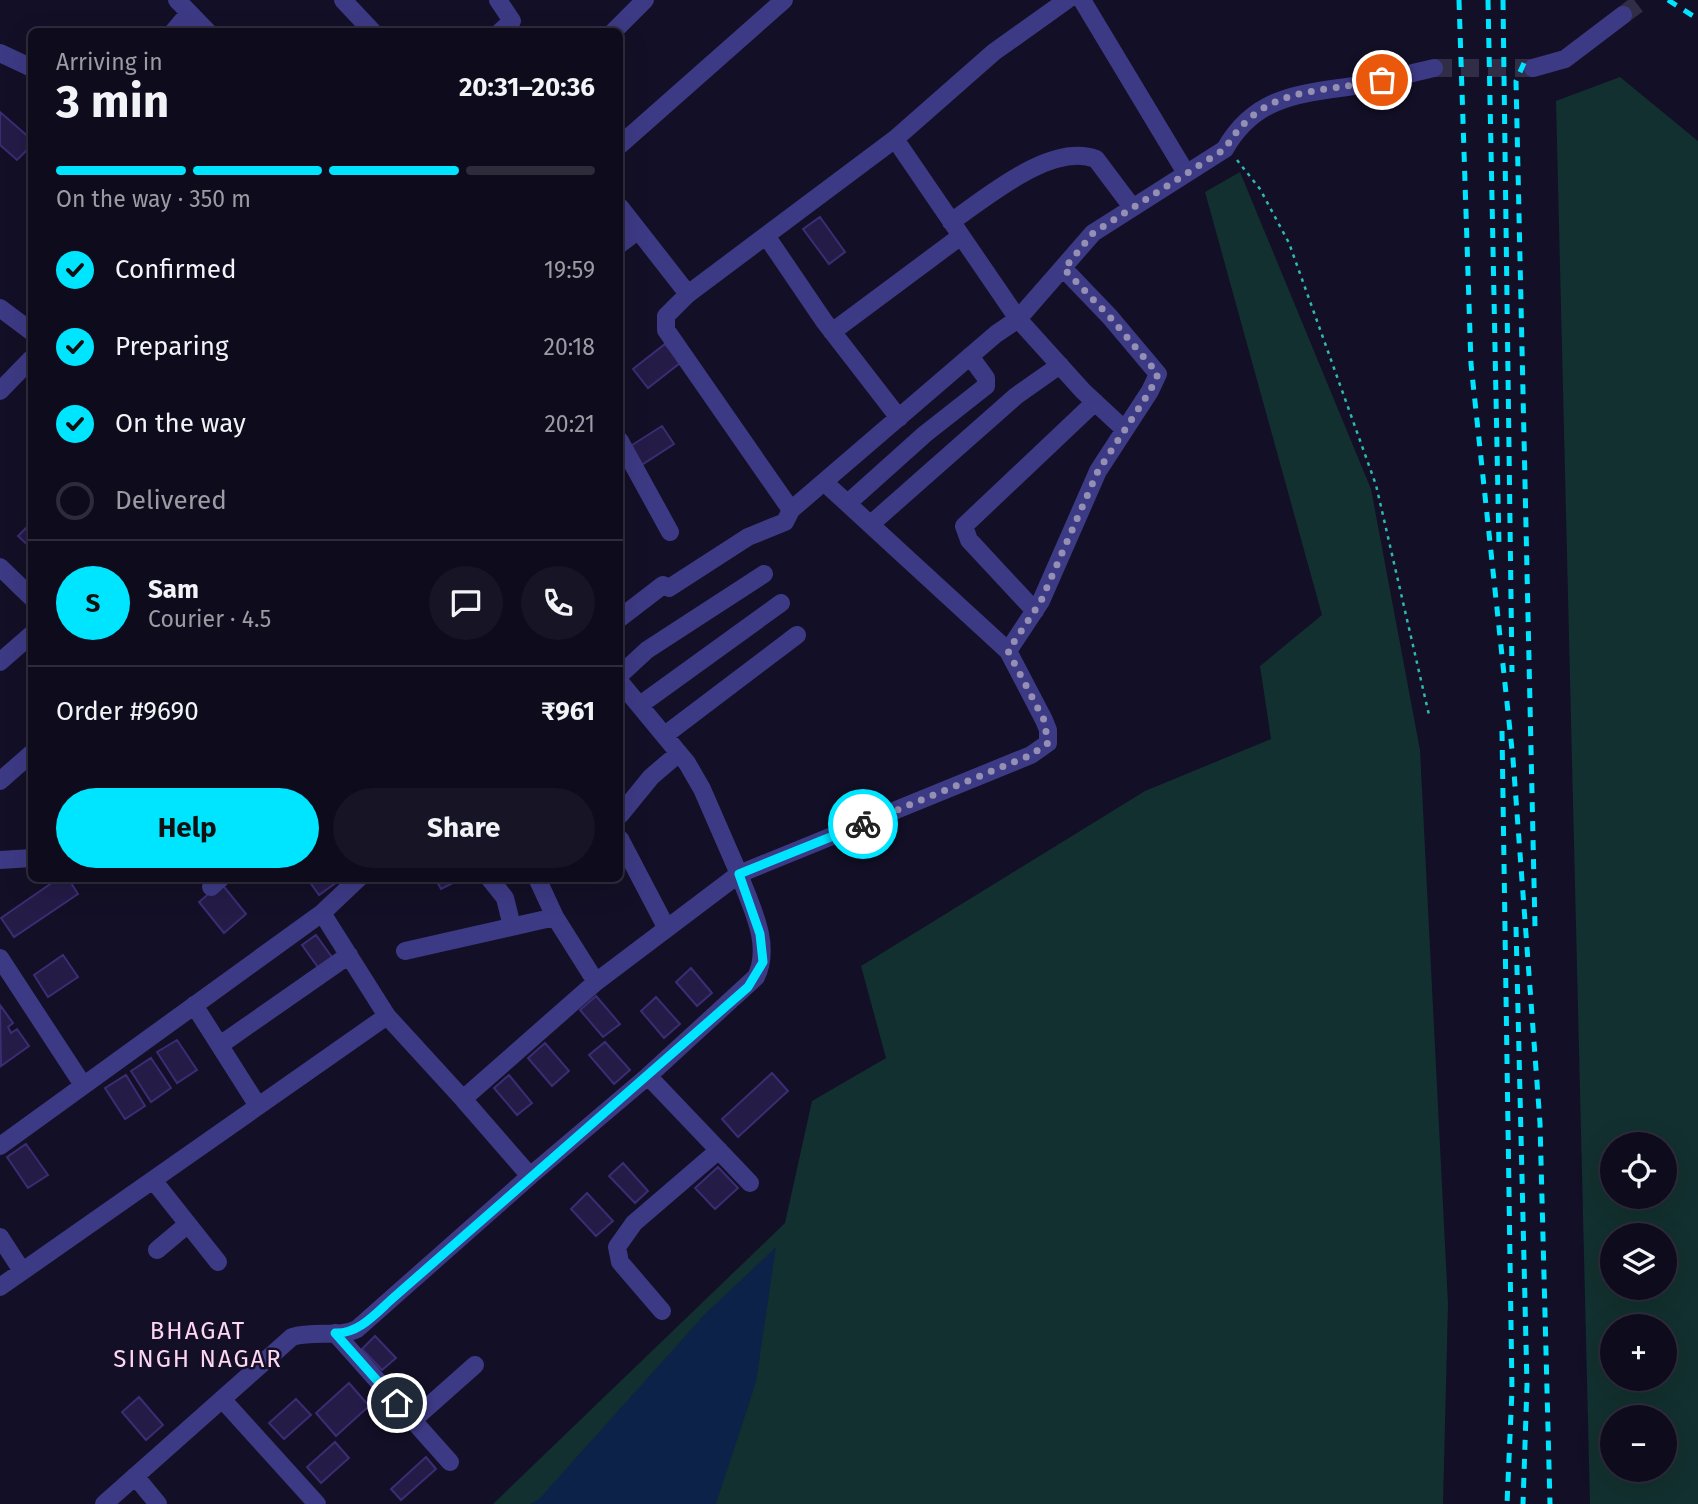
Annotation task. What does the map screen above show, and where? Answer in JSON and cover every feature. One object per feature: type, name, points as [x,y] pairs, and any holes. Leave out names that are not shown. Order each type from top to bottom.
[{"type":"street","points":[[343,0],[369,28]]},
{"type":"street","points":[[498,0],[512,21],[504,28]]},
{"type":"street","points":[[617,28],[645,0]]},
{"type":"street","points":[[623,142],[784,0]]},
{"type":"street","points":[[791,510],[666,330],[666,316],[688,294],[768,237],[895,139],[994,52],[1067,0]]},
{"type":"street","points":[[1082,0],[1186,173]]},
{"type":"street","points":[[175,28],[183,6],[204,28]]},
{"type":"street","points":[[1533,68],[1565,60],[1623,15]]},
{"type":"street","points":[[0,53],[28,66]]},
{"type":"street","points":[[623,616],[663,585],[669,589],[748,537],[785,522],[791,510],[1017,319],[1064,269],[1093,233],[1225,149],[1242,123],[1278,101],[1306,92],[1357,86],[1434,68]]},
{"type":"street","points":[[895,139],[1017,319],[1125,430]]},
{"type":"street","points":[[832,332],[1022,173],[1067,157],[1096,159],[1132,207]]},
{"type":"street","points":[[623,211],[688,294]]},
{"type":"street","points":[[623,242],[637,230]]},
{"type":"street","points":[[768,237],[832,332],[899,418]]},
{"type":"street","points":[[1008,651],[1035,611],[1098,471],[1158,374],[1110,317],[1064,269]]},
{"type":"street","points":[[4,318],[28,330]]},
{"type":"street","points":[[848,503],[925,434],[986,386],[986,378],[970,356]]},
{"type":"street","points":[[0,391],[28,362]]},
{"type":"street","points":[[870,524],[1016,396],[1060,366]]},
{"type":"street","points":[[1035,611],[969,540],[964,526],[1095,402]]},
{"type":"street","points":[[623,446],[670,532]]},
{"type":"street","points":[[463,1099],[596,982],[739,874],[1043,748],[1048,743],[1048,730],[1028,685],[1008,651],[824,482]]},
{"type":"street","points":[[0,567],[28,594]]},
{"type":"street","points":[[623,672],[647,650],[764,574]]},
{"type":"street","points":[[640,705],[781,603]]},
{"type":"street","points":[[665,735],[797,635]]},
{"type":"street","points":[[0,662],[28,638]]},
{"type":"street","points":[[104,1504],[292,1337],[309,1332],[348,1334],[356,1329],[748,987],[763,962],[760,934],[739,874],[702,789],[679,752],[623,685]]},
{"type":"street","points":[[623,811],[651,778],[679,752]]},
{"type":"street","points":[[0,781],[28,756]]},
{"type":"street","points":[[623,845],[666,927]]},
{"type":"street","points":[[0,860],[28,858]]},
{"type":"street","points":[[0,1146],[322,913],[355,882]]},
{"type":"street","points":[[492,882],[505,898],[512,926]]},
{"type":"street","points":[[539,882],[555,917],[596,982]]},
{"type":"street","points":[[322,913],[387,1016],[530,1176]]},
{"type":"street","points":[[405,951],[555,917]]},
{"type":"street","points":[[220,1045],[349,956]]},
{"type":"street","points":[[0,958],[83,1085]]},
{"type":"street","points":[[194,1005],[258,1106]]},
{"type":"street","points":[[0,1287],[387,1016]]},
{"type":"street","points":[[648,1076],[750,1183]]},
{"type":"street","points":[[662,1311],[620,1262],[617,1247],[634,1223],[719,1150]]},
{"type":"street","points":[[153,1180],[218,1262]]},
{"type":"street","points":[[157,1250],[188,1224]]},
{"type":"street","points":[[0,1237],[22,1272]]},
{"type":"street","points":[[335,1333],[450,1462]]},
{"type":"street","points":[[413,1420],[475,1365]]},
{"type":"street","points":[[222,1399],[317,1504]]},
{"type":"street","points":[[135,1476],[158,1504]]},
{"type":"path","points":[[1225,149],[1261,189],[1289,243],[1376,485],[1429,715]]},
{"type":"green space","points":[[1620,77],[1698,141],[1698,1504],[1590,1504],[1556,101]]},
{"type":"green space","points":[[1240,172],[1371,489],[1420,750],[1448,1304],[1443,1504],[493,1504],[785,1223],[812,1101],[886,1058],[861,966],[1145,791],[1271,739],[1260,666],[1322,615],[1205,192]]},
{"type":"water","points":[[776,1247],[756,1382],[716,1504],[530,1504],[539,1499],[705,1314]]},
{"type":"building","points":[[0,112],[28,136],[28,149],[17,160],[0,145]]},
{"type":"building","points":[[820,217],[845,252],[829,264],[803,229]]},
{"type":"building","points":[[665,344],[680,363],[648,388],[633,369]]},
{"type":"building","points":[[662,426],[674,444],[640,466],[629,447]]},
{"type":"building","points":[[28,526],[28,545],[18,536]]},
{"type":"building","points":[[53,882],[70,882],[78,894],[14,937],[1,918]]},
{"type":"building","points":[[310,882],[337,882],[319,895]]},
{"type":"building","points":[[437,882],[455,882],[441,889]]},
{"type":"building","points":[[221,883],[246,914],[224,933],[199,902]]},
{"type":"building","points":[[316,935],[334,960],[320,970],[302,945]]},
{"type":"building","points":[[63,955],[78,977],[48,997],[34,975]]},
{"type":"building","points":[[691,968],[712,993],[697,1006],[676,982]]},
{"type":"building","points":[[596,996],[620,1024],[603,1037],[580,1010]]},
{"type":"building","points":[[656,997],[680,1024],[664,1038],[641,1011]]},
{"type":"building","points":[[0,1005],[13,1023],[8,1027],[11,1033],[17,1029],[29,1046],[1,1066]]},
{"type":"building","points":[[177,1040],[197,1070],[177,1083],[157,1052]]},
{"type":"building","points":[[605,1042],[630,1070],[614,1084],[589,1055]]},
{"type":"building","points":[[545,1043],[569,1071],[552,1086],[528,1058]]},
{"type":"building","points":[[151,1058],[171,1088],[151,1102],[131,1071]]},
{"type":"building","points":[[772,1073],[788,1091],[738,1137],[722,1119]]},
{"type":"building","points":[[126,1075],[145,1106],[125,1119],[105,1088]]},
{"type":"building","points":[[509,1075],[532,1103],[517,1115],[494,1088]]},
{"type":"building","points":[[26,1144],[48,1175],[28,1188],[7,1157]]},
{"type":"building","points":[[623,1163],[648,1191],[635,1203],[609,1176]]},
{"type":"building","points":[[718,1167],[738,1188],[715,1209],[695,1188]]},
{"type":"building","points":[[587,1193],[613,1221],[596,1236],[571,1209]]},
{"type":"building","points":[[375,1336],[396,1358],[382,1370],[362,1349]]},
{"type":"building","points":[[349,1383],[369,1406],[336,1436],[316,1413]]},
{"type":"building","points":[[139,1397],[163,1425],[146,1440],[122,1412]]},
{"type":"building","points":[[296,1399],[311,1415],[284,1439],[269,1423]]},
{"type":"building","points":[[335,1442],[349,1458],[321,1483],[307,1467]]},
{"type":"building","points":[[426,1457],[436,1469],[401,1500],[391,1489]]},
{"type":"tunnel","points":[[1623,15],[1643,0]]},
{"type":"tunnel","points":[[1434,68],[1533,68]]},
{"type":"railway","points":[[1459,0],[1471,364],[1513,759],[1540,1123],[1550,1504]]},
{"type":"railway","points":[[1488,0],[1499,546]]},
{"type":"railway","points":[[1503,0],[1512,672]]},
{"type":"railway","points":[[1668,0],[1698,19]]},
{"type":"railway","points":[[1524,63],[1516,81],[1535,927]]},
{"type":"railway","points":[[1502,731],[1512,1390],[1507,1504]]},
{"type":"railway","points":[[1516,927],[1527,1385],[1523,1504]]},
{"type":"way so far","points":[[863,824],[1031,755],[1048,743],[1048,730],[1044,720],[1008,651],[1041,601],[1098,471],[1150,391],[1158,374],[1110,317],[1064,269],[1093,233],[1225,149],[1236,130],[1255,113],[1278,101],[1306,92],[1382,80]]},
{"type":"district","name":"BHAGAT SINGH NAGAR","points":[[198,1345]]},
{"type":"route","points":[[397,1403],[335,1333],[348,1334],[356,1329],[748,987],[763,962],[760,934],[739,874],[863,824]]}]
